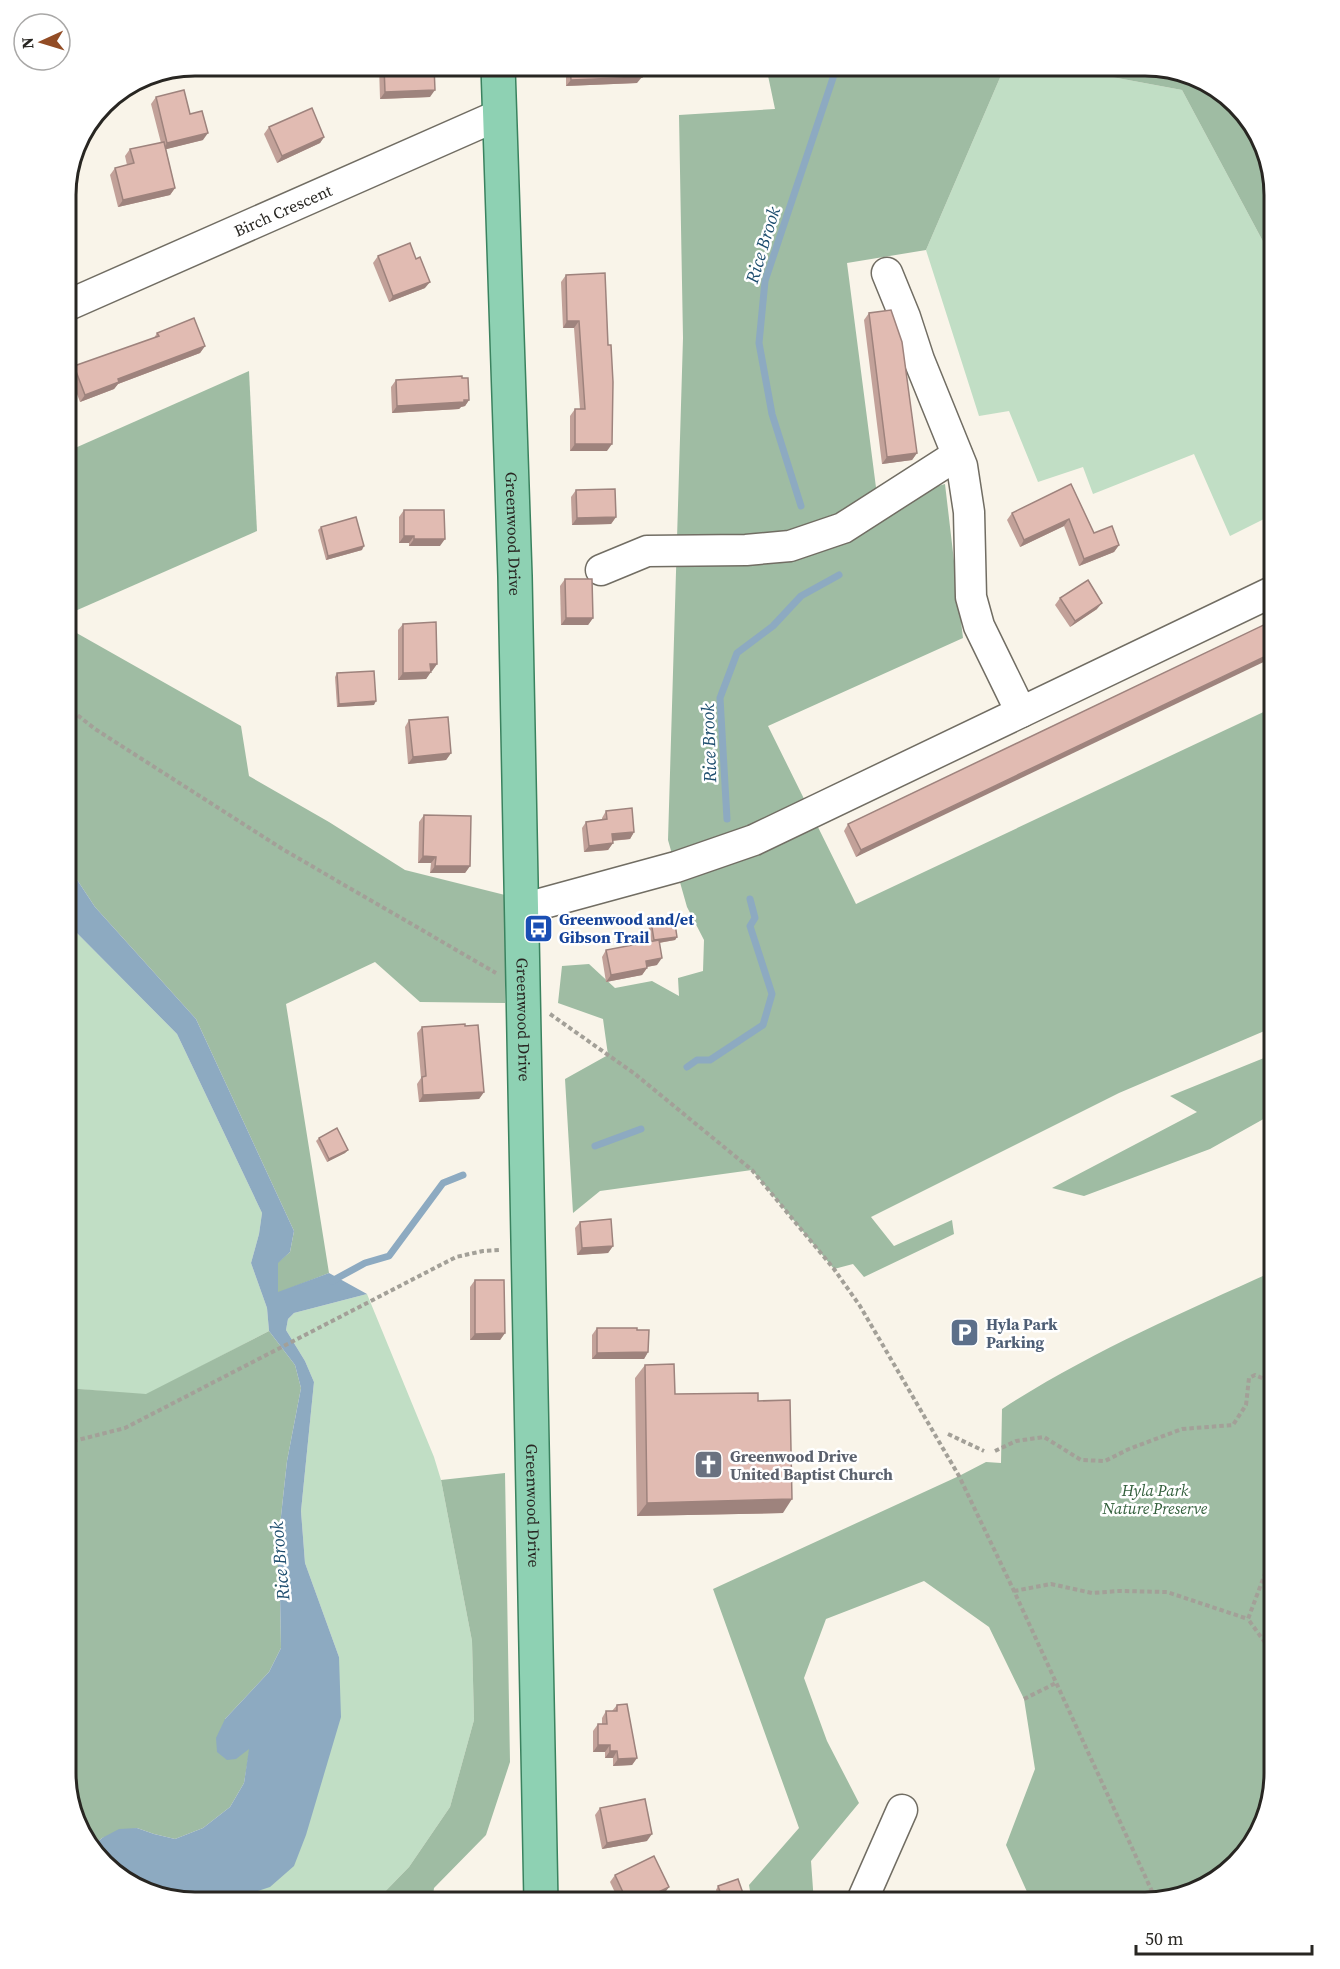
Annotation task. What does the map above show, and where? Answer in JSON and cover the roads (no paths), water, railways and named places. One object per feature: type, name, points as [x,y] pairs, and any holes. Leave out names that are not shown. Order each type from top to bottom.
[{"type":"main road","name":"Greenwood Drive","points":[[498,77],[514,564],[541,1892]]},
{"type":"street","name":"Birch Crescent","points":[[77,301],[499,115]]},
{"type":"street","points":[[887,273],[962,466],[969,512],[971,597],[979,626],[1021,712]]},
{"type":"street","points":[[602,570],[647,551],[790,546],[843,528],[957,455]]},
{"type":"street","points":[[522,909],[676,867],[754,840],[1264,596]]},
{"type":"street","points":[[866,1892],[902,1810]]},
{"type":"water","points":[[77,879],[95,907],[196,1019],[294,1231],[290,1252],[278,1263],[278,1292],[329,1273],[367,1294],[294,1313],[288,1319],[286,1330],[305,1361],[314,1382],[301,1511],[305,1563],[339,1657],[341,1717],[306,1835],[294,1866],[270,1887],[255,1892],[187,1892],[164,1888],[136,1877],[123,1868],[111,1858],[98,1842],[119,1829],[137,1828],[175,1839],[203,1828],[230,1807],[244,1783],[249,1749],[236,1759],[227,1760],[217,1752],[216,1738],[225,1719],[269,1672],[281,1648],[277,1553],[287,1461],[301,1388],[295,1365],[269,1331],[267,1308],[251,1263],[262,1213],[177,1034],[77,933]]},
{"type":"waterway","name":"Rice Brook","points":[[801,506],[772,414],[759,343],[765,281],[833,77]]},
{"type":"waterway","name":"Rice Brook","points":[[727,819],[720,698],[737,653],[773,626],[801,596],[839,575]]},
{"type":"waterway","name":"Rice Brook","points":[[687,1067],[697,1060],[710,1060],[763,1025],[772,994],[750,926],[755,918],[750,899]]},
{"type":"waterway","name":"Rice Brook","points":[[595,1146],[641,1129]]},
{"type":"waterway","name":"Rice Brook","points":[[332,1281],[365,1263],[389,1256],[443,1183],[463,1175]]},
{"type":"place","name":"Greenwood and/et Gibson Trail","points":[[538,928]]},
{"type":"place","name":"Hyla Park Parking","points":[[965,1333]]},
{"type":"place","name":"Greenwood Drive United Baptist Church","points":[[709,1465]]},
{"type":"park label","name":"Hyla Park Nature Preserve","points":[[1155,1499]]}]
